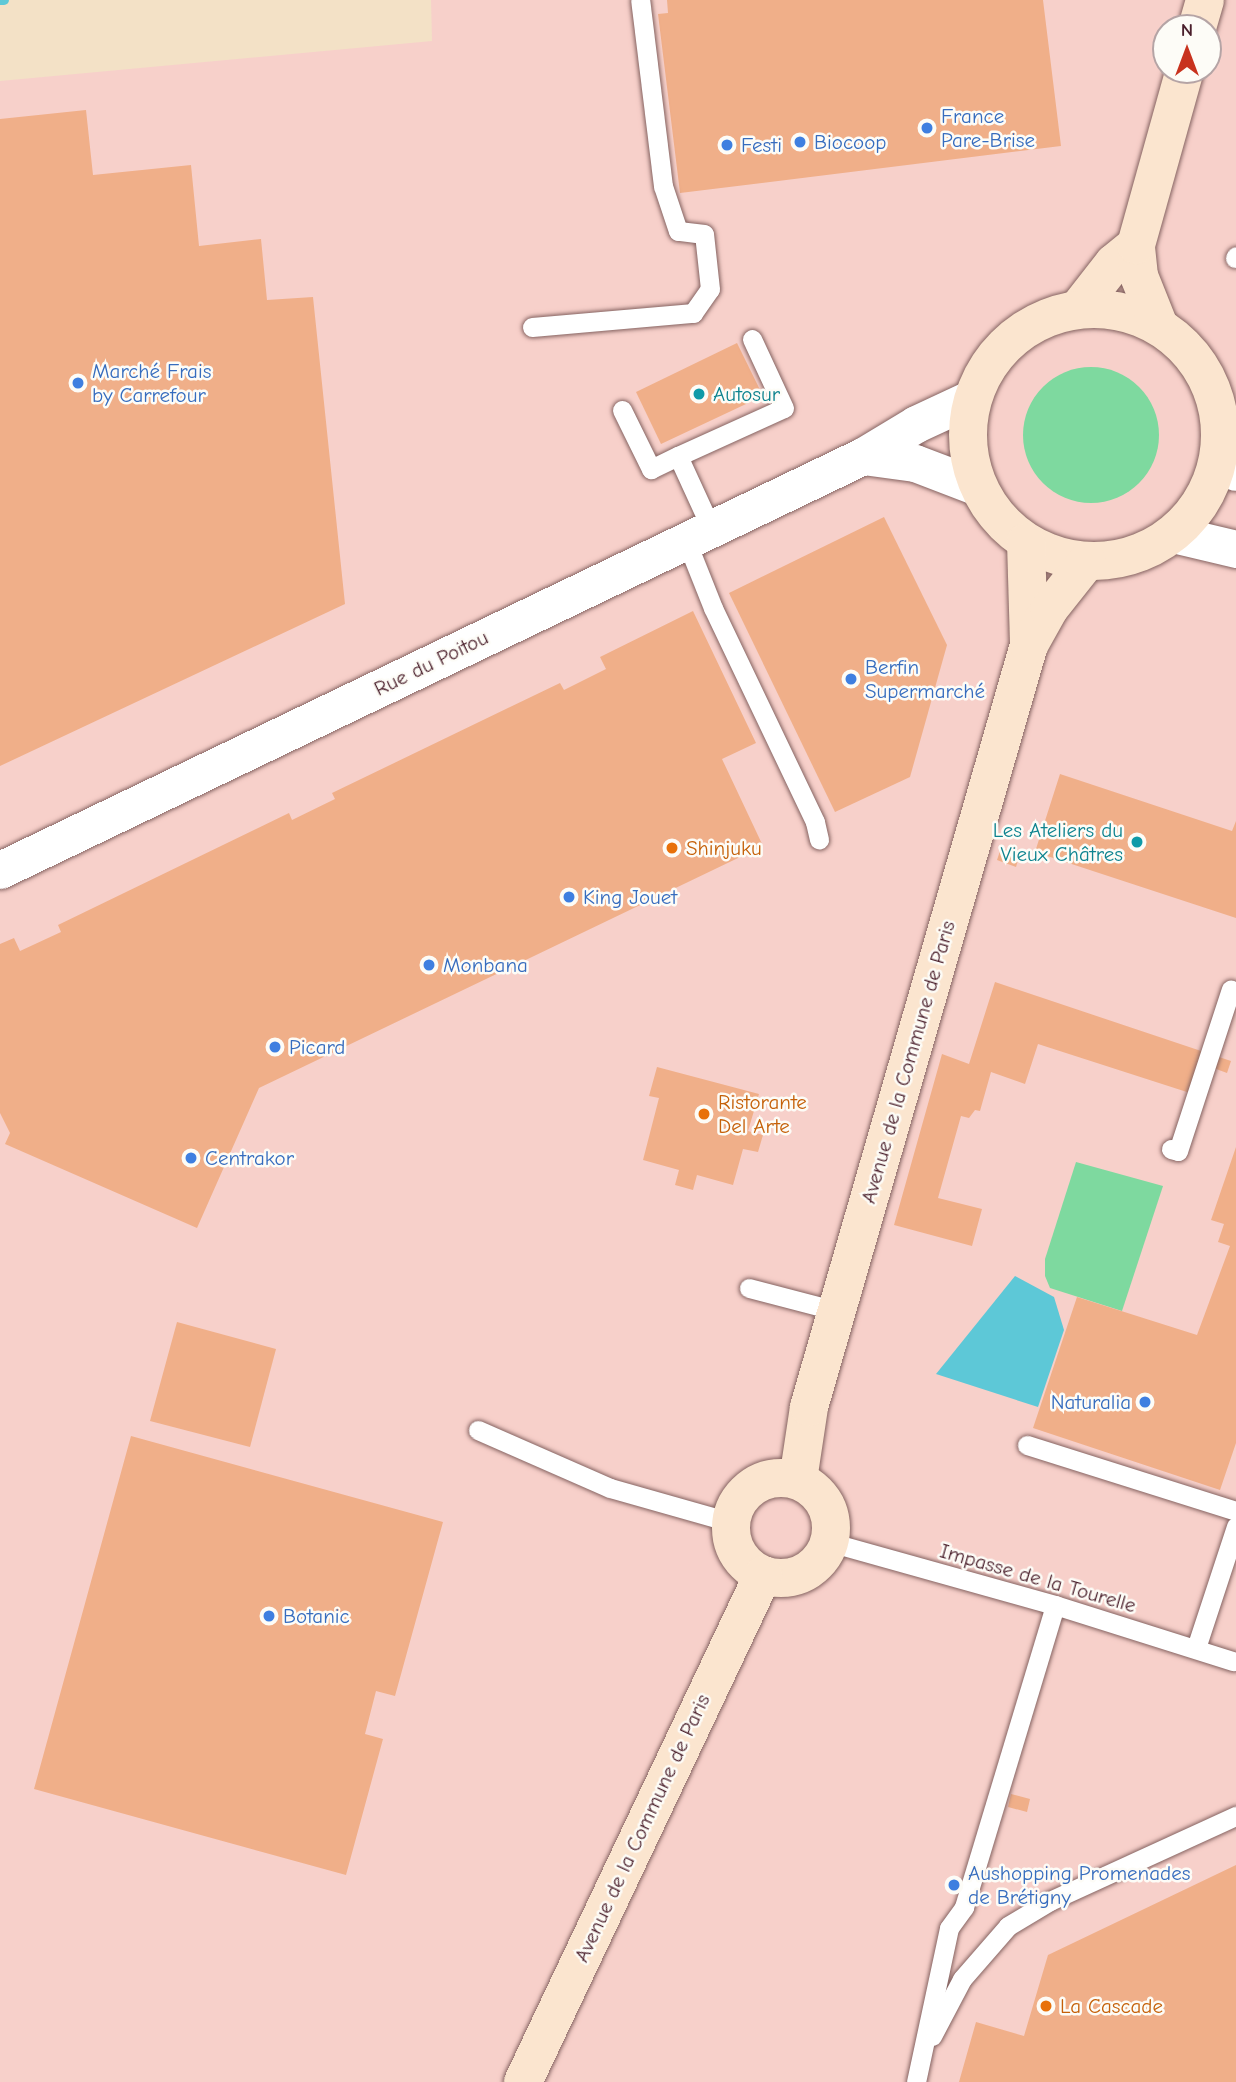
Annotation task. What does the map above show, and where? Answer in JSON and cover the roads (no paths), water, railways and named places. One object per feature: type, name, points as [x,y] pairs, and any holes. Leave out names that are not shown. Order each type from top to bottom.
[{"type":"street","points":[[1159,326],[1139,276],[1136,244],[1181,84]]},
{"type":"street","points":[[1078,309],[1114,264],[1136,244]]},
{"type":"street","points":[[1078,309],[1120,311],[1159,326],[1196,359],[1218,405],[1228,463],[1200,503],[1173,534],[1147,550],[1117,560],[1087,561],[1055,556],[1026,542],[998,518],[978,487],[967,443],[972,398],[988,366],[1012,338],[1043,319],[1078,309]]},
{"type":"street","name":"Rue du Poitou","points":[[0,870],[863,456],[916,424],[972,398]]},
{"type":"street","points":[[863,456],[915,463],[978,487]]},
{"type":"street","points":[[1173,534],[1236,549]]},
{"type":"street","name":"Avenue de la Commune de Paris","points":[[1026,542],[1029,645]]},
{"type":"street","name":"Avenue de la Commune de Paris","points":[[798,1480],[809,1407],[1029,645],[1049,609],[1087,561]]},
{"type":"street","points":[[775,1478],[798,1480],[814,1490],[825,1505],[831,1523],[829,1542],[819,1560],[803,1572],[783,1578],[763,1575],[738,1554],[730,1522],[738,1501],[754,1485],[775,1478]]},
{"type":"street","name":"Avenue de la Commune de Paris","points":[[523,2082],[763,1575]]},
{"type":"lane","points":[[533,327],[693,313],[710,289],[704,234],[678,231],[663,186],[640,0]]},
{"type":"lane","points":[[622,410],[650,469],[784,408],[751,339]]},
{"type":"lane","points":[[678,456],[699,534],[713,608],[815,822],[819,840]]},
{"type":"lane","points":[[1171,1149],[1178,1151],[1231,989]]},
{"type":"lane","points":[[749,1288],[837,1311]]},
{"type":"lane","points":[[478,1430],[610,1488],[730,1522]]},
{"type":"lane","points":[[1027,1445],[1132,1487],[1236,1511]]},
{"type":"lane","points":[[1196,1648],[1236,1526]]},
{"type":"lane","name":"Impasse de la Tourelle","points":[[829,1542],[1055,1605],[1196,1648],[1235,1663]]},
{"type":"lane","points":[[916,2082],[949,1928],[964,1907],[1055,1605]]},
{"type":"lane","points":[[925,2049],[962,1979],[1007,1926],[1051,1901],[1236,1816]]},
{"type":"water","points":[[1015,1276],[1054,1297],[1064,1330],[1038,1407],[936,1374]]},
{"type":"place","name":"France Pare-Brise","points":[[927,128]]},
{"type":"place","name":"Biocoop","points":[[800,142]]},
{"type":"place","name":"Festi","points":[[727,145]]},
{"type":"place","name":"Marché Frais by Carrefour","points":[[78,383]]},
{"type":"place","name":"Autosur","points":[[699,394]]},
{"type":"place","name":"Berfin Supermarché","points":[[851,679]]},
{"type":"place","name":"Les Ateliers du Vieux Châtres","points":[[1137,842]]},
{"type":"place","name":"Shinjuku","points":[[672,848]]},
{"type":"place","name":"King Jouet","points":[[569,897]]},
{"type":"place","name":"Monbana","points":[[429,965]]},
{"type":"place","name":"Picard","points":[[275,1047]]},
{"type":"place","name":"Ristorante Del Arte","points":[[704,1114]]},
{"type":"place","name":"Centrakor","points":[[191,1158]]},
{"type":"place","name":"Naturalia","points":[[1145,1402]]},
{"type":"place","name":"Botanic","points":[[269,1616]]},
{"type":"place","name":"Aushopping Promenades de Brétigny","points":[[954,1885]]},
{"type":"place","name":"La Cascade","points":[[1046,2006]]}]
